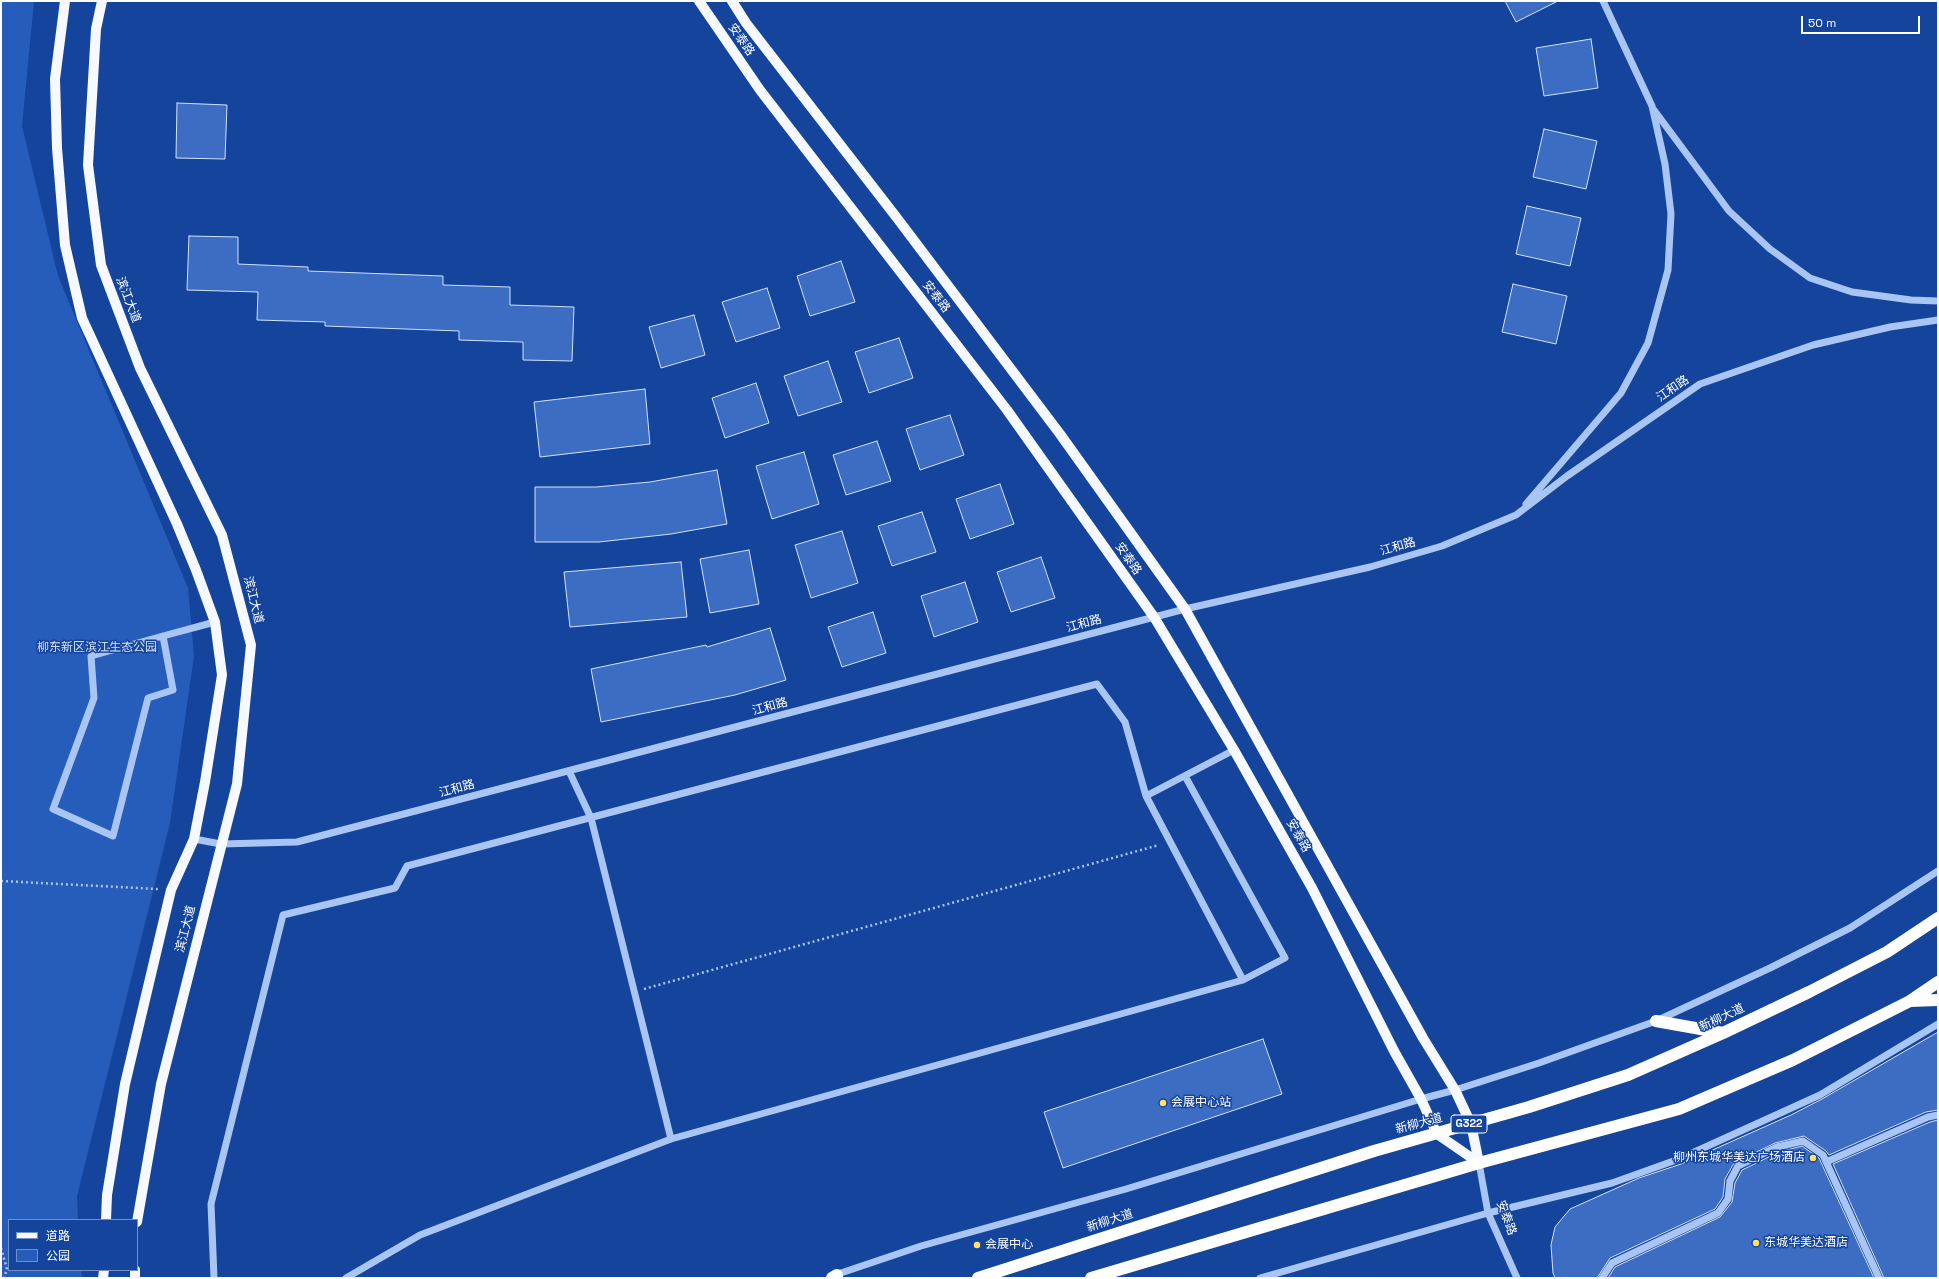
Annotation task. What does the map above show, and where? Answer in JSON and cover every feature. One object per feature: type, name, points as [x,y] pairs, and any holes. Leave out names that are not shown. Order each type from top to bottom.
[{"type":"highway","name":"新柳大道","points":[[978,1278],[1374,1151],[1471,1124],[1628,1075],[1723,1033],[1887,952],[1938,918]]},
{"type":"highway","points":[[1091,1278],[1479,1163],[1679,1109],[1793,1060],[1910,1001],[1938,982]]},
{"type":"highway","points":[[1910,1001],[1938,1000]]},
{"type":"highway","points":[[1656,1021],[1723,1033]]},
{"type":"main road","name":"滨江大道","points":[[65,1],[55,79],[57,148],[65,245],[82,318],[177,524],[215,622],[222,675],[206,782],[194,839],[171,890],[125,1084],[107,1195],[106,1219]]},
{"type":"main road","name":"滨江大道","points":[[102,1],[96,29],[88,165],[101,265],[140,368],[222,535],[251,645],[236,784],[160,1084],[138,1219]]},
{"type":"main road","name":"安泰路","points":[[699,1],[760,90],[1006,410],[1154,617],[1234,750],[1312,888],[1394,1050],[1421,1099],[1436,1134]]},
{"type":"main road","name":"安泰路","points":[[732,1],[746,23],[897,218],[1060,434],[1185,609],[1423,1038],[1455,1090],[1471,1124],[1479,1163]]},
{"type":"main road","points":[[1436,1134],[1479,1163]]},
{"type":"street","points":[[1603,1],[1652,106],[1729,211],[1770,249],[1810,278],[1852,292],[1910,300],[1938,301]]},
{"type":"street","points":[[1516,515],[1621,393],[1648,343],[1668,270],[1672,214],[1666,164],[1652,106]]},
{"type":"street","name":"江和路","points":[[194,839],[221,844],[297,842],[1154,617],[1370,567],[1442,546],[1516,515],[1567,476],[1700,384],[1813,345],[1890,327],[1938,320]]},
{"type":"street","points":[[163,636],[173,690],[148,698],[113,836],[53,809],[94,698],[91,656],[163,636],[215,622]]},
{"type":"street","points":[[214,1278],[212,1204],[283,915],[396,888],[407,866],[1097,684],[1125,722],[1146,796],[1243,980]]},
{"type":"street","points":[[1146,796],[1234,750]]},
{"type":"street","points":[[569,771],[590,818],[671,1139]]},
{"type":"street","points":[[346,1278],[420,1235],[671,1139],[1243,980],[1285,958],[1184,776]]},
{"type":"street","points":[[832,1277],[921,1246],[1126,1189],[1455,1090],[1539,1063],[1656,1021],[1770,968],[1850,928],[1938,871]]},
{"type":"street","points":[[1260,1278],[1488,1213],[1612,1183],[1679,1160],[1820,1095],[1938,1024]]},
{"type":"street","points":[[1826,1162],[1938,1115]]},
{"type":"street","points":[[1602,1278],[1612,1263],[1718,1213],[1728,1199],[1730,1181],[1738,1166],[1777,1147],[1803,1141],[1823,1155],[1879,1278]]},
{"type":"street","name":"安泰路","points":[[1479,1163],[1488,1213],[1517,1278]]},
{"type":"path","points":[[634,992],[1170,842]]},
{"type":"path","points":[[1,881],[171,890]]},
{"type":"path","points":[[1,1248],[7,1269],[4,1278]]},
{"type":"green space","name":"柳东新区滨江生态公园","points":[[1,1],[34,1],[22,126],[58,276],[188,588],[194,656],[170,823],[77,1196],[78,1219],[8,1219],[8,1271],[81,1271],[82,1278],[1,1278]]},
{"type":"building","points":[[1505,1],[1558,1],[1516,22]]},
{"type":"building","points":[[1591,39],[1598,88],[1544,96],[1536,48]]},
{"type":"building","points":[[177,103],[227,105],[225,159],[176,158]]},
{"type":"building","points":[[1544,129],[1597,141],[1586,189],[1533,177]]},
{"type":"building","points":[[1527,206],[1581,218],[1570,266],[1516,254]]},
{"type":"building","points":[[189,236],[238,237],[238,264],[308,267],[308,271],[443,276],[443,285],[510,287],[510,305],[574,307],[572,361],[523,360],[523,342],[459,340],[459,331],[325,326],[325,322],[257,320],[258,292],[187,290]]},
{"type":"building","points":[[841,261],[855,302],[810,316],[797,276]]},
{"type":"building","points":[[1513,284],[1567,296],[1556,344],[1502,332]]},
{"type":"building","points":[[767,288],[780,328],[736,342],[722,302]]},
{"type":"building","points":[[694,315],[705,355],[661,368],[649,327]]},
{"type":"building","points":[[899,338],[913,378],[869,393],[855,352]]},
{"type":"building","points":[[828,361],[842,402],[798,416],[784,376]]},
{"type":"building","points":[[756,383],[769,423],[725,438],[712,398]]},
{"type":"building","points":[[645,389],[650,444],[540,457],[534,402]]},
{"type":"building","points":[[950,415],[964,455],[920,470],[906,429]]},
{"type":"building","points":[[877,441],[891,481],[846,495],[833,455]]},
{"type":"building","points":[[804,452],[819,504],[772,519],[756,466]]},
{"type":"building","points":[[717,470],[727,524],[671,534],[599,542],[535,542],[535,487],[596,487],[650,482]]},
{"type":"building","points":[[1000,484],[1014,524],[970,539],[956,499]]},
{"type":"building","points":[[922,512],[936,552],[892,566],[878,526]]},
{"type":"building","points":[[842,531],[858,583],[811,598],[795,545]]},
{"type":"building","points":[[749,550],[759,604],[710,613],[700,559]]},
{"type":"building","points":[[1041,557],[1055,598],[1011,612],[997,572]]},
{"type":"building","points":[[681,562],[687,617],[570,627],[564,572]]},
{"type":"building","points":[[965,582],[978,622],[934,637],[921,596]]},
{"type":"building","points":[[873,612],[886,653],[842,667],[828,627]]},
{"type":"building","points":[[770,628],[786,680],[735,695],[601,722],[591,669],[706,645],[707,647]]},
{"type":"building","points":[[1938,1032],[1938,1110],[1926,1112],[1829,1155],[1826,1151],[1804,1136],[1775,1143],[1734,1163],[1725,1179],[1723,1197],[1715,1209],[1610,1258],[1597,1278],[1555,1278],[1553,1273],[1551,1245],[1555,1227],[1570,1209],[1639,1178],[1681,1164],[1791,1115],[1822,1099]]},
{"type":"building","name":"会展中心站","points":[[1263,1039],[1282,1094],[1063,1168],[1044,1112]]},
{"type":"building","points":[[1938,1120],[1938,1278],[1884,1278],[1833,1164],[1930,1122]]},
{"type":"building","points":[[1802,1146],[1819,1158],[1874,1278],[1608,1278],[1615,1267],[1720,1217],[1732,1202],[1735,1183],[1742,1170],[1779,1152]]},
{"type":"place","name":"会展中心站","points":[[1163,1103]]},
{"type":"place","name":"柳州东城华美达广场酒店","points":[[1813,1158]]},
{"type":"place","name":"东城华美达酒店","points":[[1756,1243]]},
{"type":"place","name":"会展中心","points":[[977,1245]]}]
